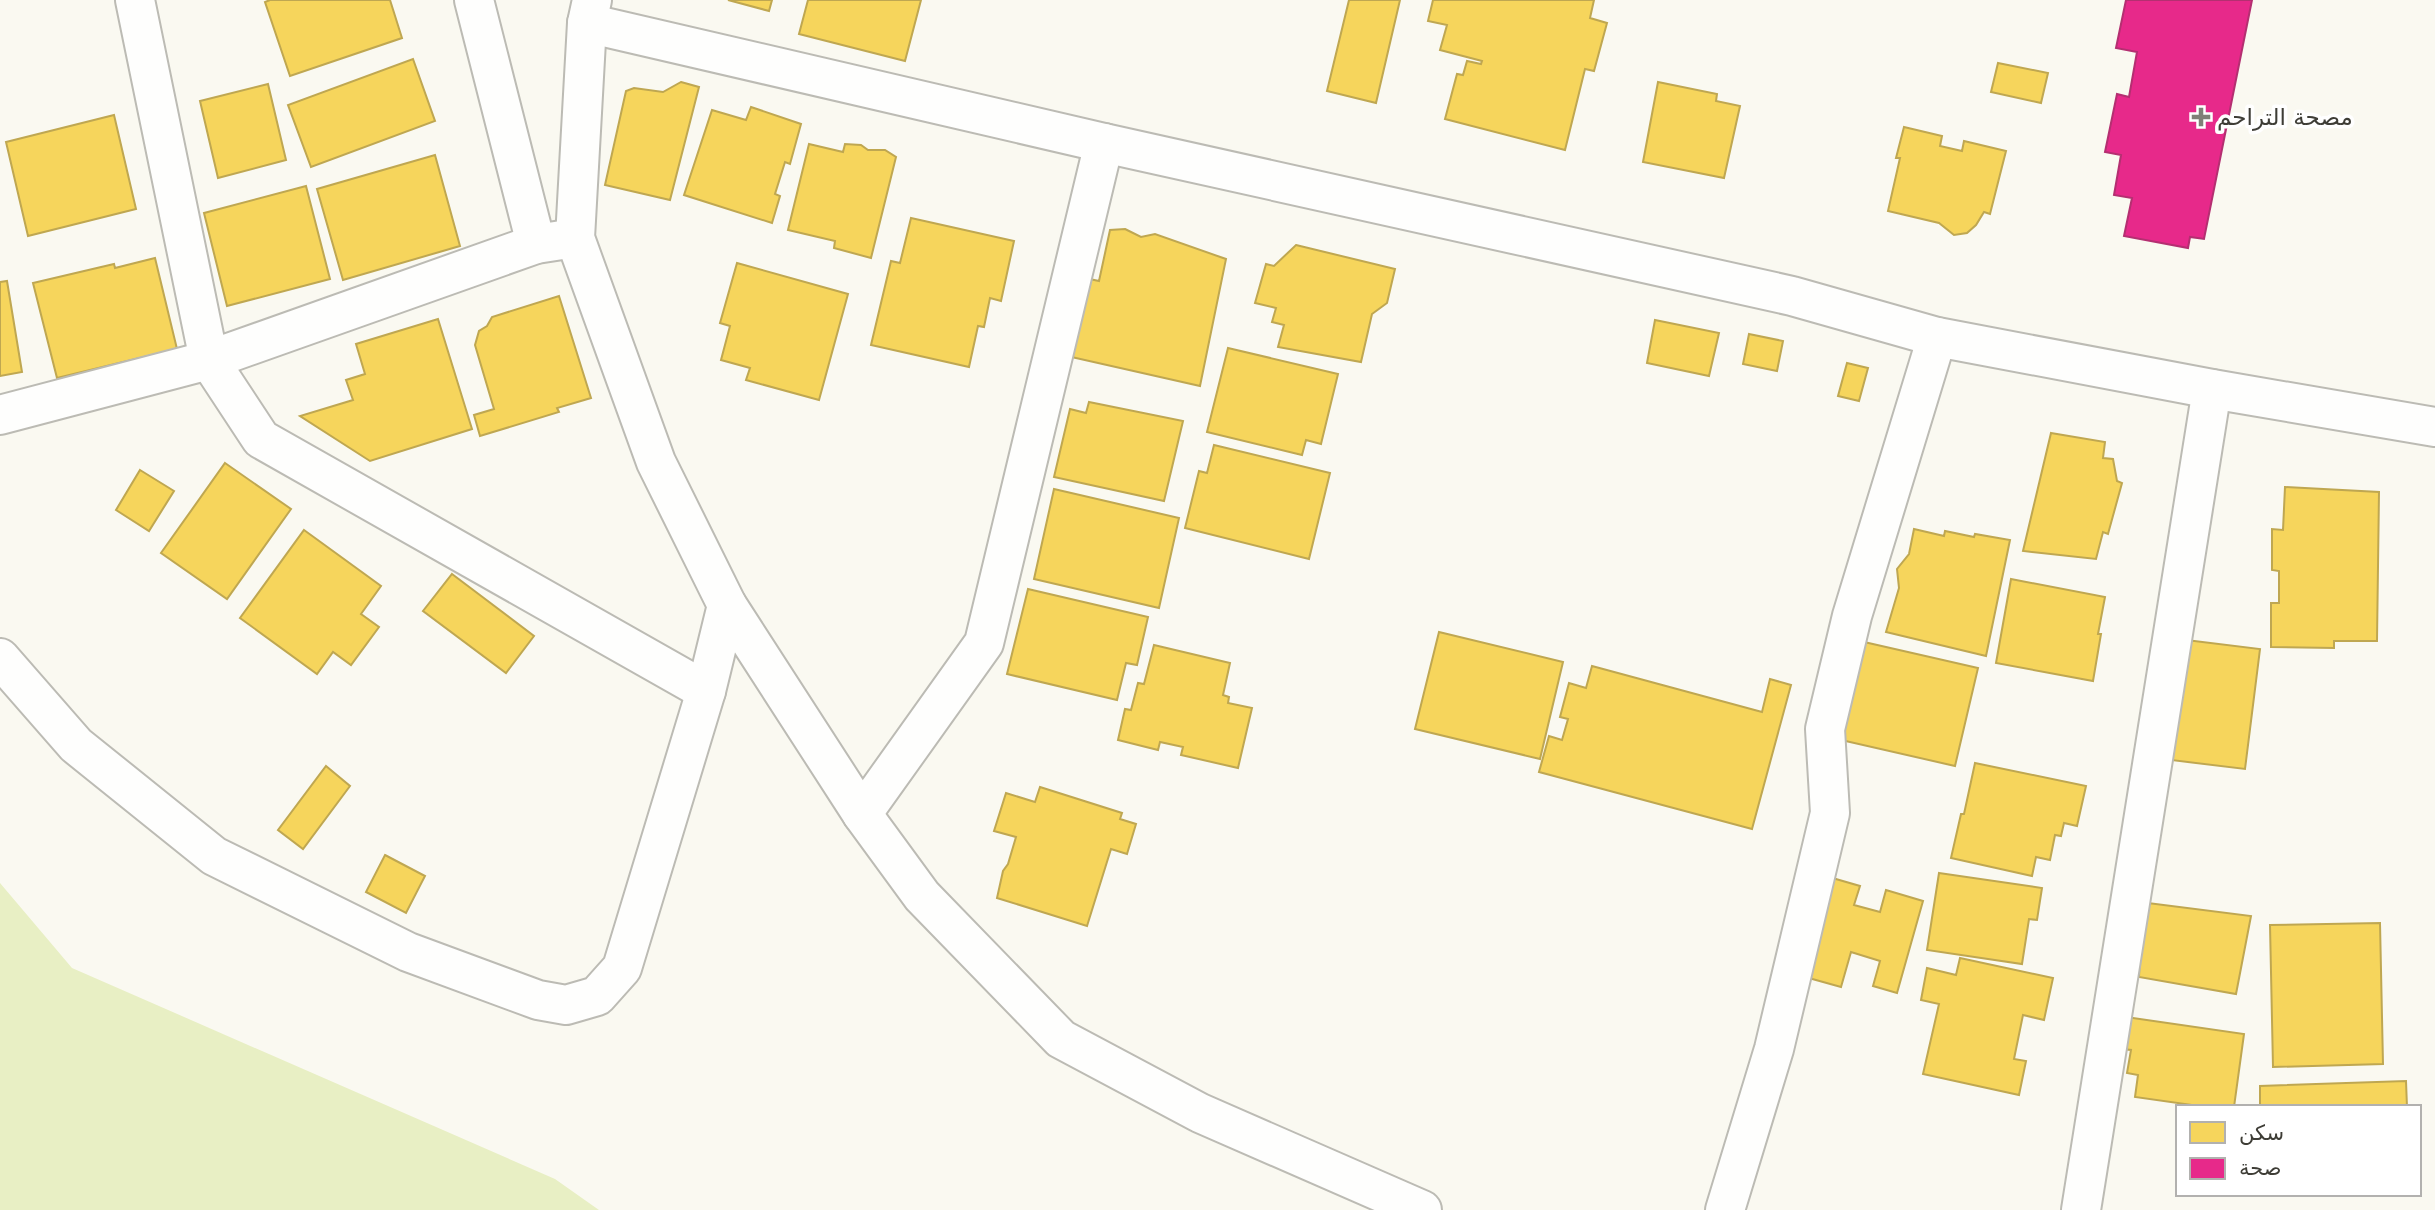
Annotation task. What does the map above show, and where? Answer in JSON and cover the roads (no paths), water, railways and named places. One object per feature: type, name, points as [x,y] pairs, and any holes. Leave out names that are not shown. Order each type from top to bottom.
[{"type":"street","points":[[135,0],[209,360],[261,439],[706,691]]},
{"type":"street","points":[[474,0],[536,244]]},
{"type":"street","points":[[1422,1210],[1200,1113],[1061,1039],[922,896],[862,814],[727,605],[656,462],[575,238],[590,12],[1104,143],[1792,296],[1937,337],[2212,389],[2435,427]]},
{"type":"street","points":[[862,814],[984,643],[1104,143]]},
{"type":"street","points":[[0,415],[209,360],[536,244],[575,238]]},
{"type":"street","points":[[1725,1210],[1774,1049],[1830,813],[1825,729],[1852,616],[1937,337]]},
{"type":"street","points":[[2081,1210],[2212,389]]},
{"type":"street","points":[[0,658],[76,745],[214,856],[408,952],[538,1000],[566,1005],[597,996],[622,968],[706,691],[727,605]]},
{"type":"place","name":"مصحة التراحم","points":[[2201,117]]}]
